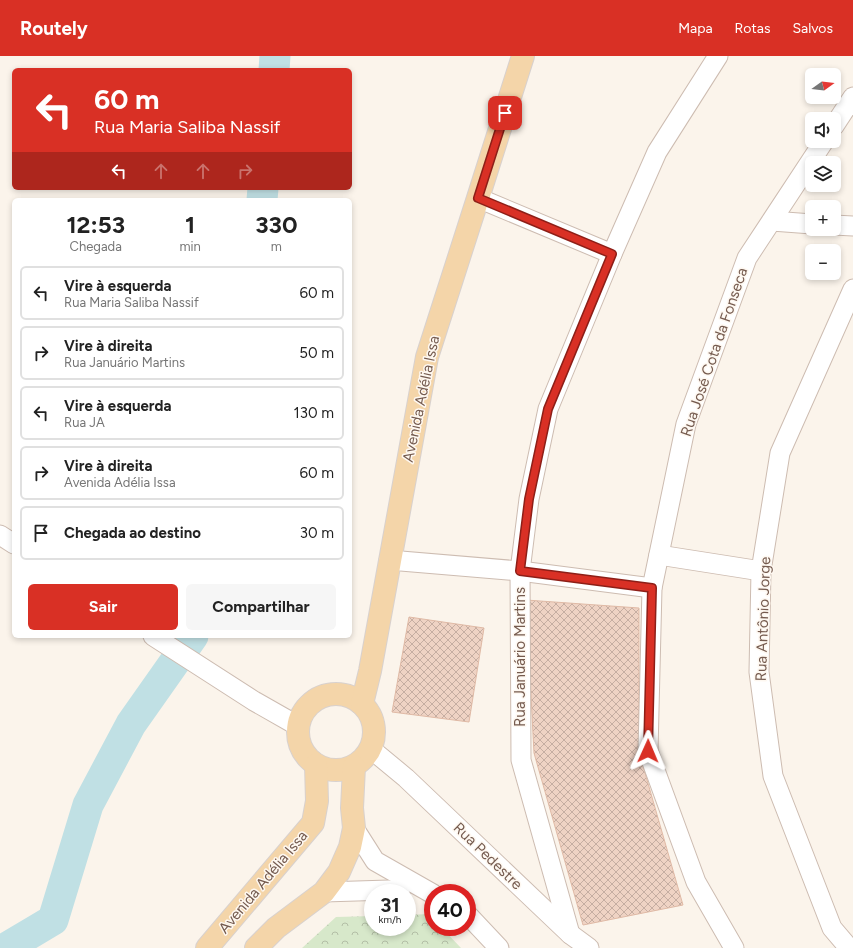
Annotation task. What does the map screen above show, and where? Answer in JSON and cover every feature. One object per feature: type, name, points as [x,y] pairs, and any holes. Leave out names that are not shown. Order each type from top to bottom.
[{"type":"main road","name":"Avenida Adélia Issa","points":[[362,704],[370,671],[427,357],[523,56]]},
{"type":"main road","points":[[337,694],[350,696],[362,704],[369,713],[374,725],[374,737],[371,749],[364,759],[354,767],[341,771],[329,770],[316,766],[301,749],[298,738],[298,726],[303,714],[311,703],[323,696],[337,694]]},
{"type":"main road","name":"Avenida Adélia Issa","points":[[207,948],[313,823],[317,801],[316,766]]},
{"type":"main road","points":[[256,948],[276,928],[324,892],[339,872],[350,847],[354,828],[352,808],[354,767]]},
{"type":"street","name":"Rua Januário Martins","points":[[570,934],[521,760],[520,571],[529,499],[548,409],[612,254],[657,152],[718,56]]},
{"type":"street","points":[[841,115],[853,97]]},
{"type":"street","name":"Rua José Cota da Fonseca","points":[[734,948],[696,882],[648,751],[652,588],[686,424],[747,258],[820,148]]},
{"type":"street","points":[[478,198],[612,254]]},
{"type":"street","points":[[772,222],[805,224]]},
{"type":"street","points":[[841,225],[853,226]]},
{"type":"street","name":"Rua Antônio Jorge","points":[[850,948],[832,928],[772,776],[759,672],[762,571],[780,453],[853,289]]},
{"type":"street","points":[[0,535],[12,543]]},
{"type":"street","points":[[659,555],[762,571]]},
{"type":"street","points":[[389,560],[520,571],[652,588]]},
{"type":"street","points":[[156,638],[254,701],[298,726]]},
{"type":"street","name":"Rua Pedestre","points":[[371,749],[406,778],[570,934]]},
{"type":"street","points":[[354,828],[375,861],[424,889]]},
{"type":"street","points":[[324,892],[364,891]]},
{"type":"street","points":[[476,924],[499,948]]},
{"type":"street","points":[[570,934],[589,948]]},
{"type":"green space","points":[[424,914],[424,936],[450,936],[461,948],[302,948],[336,917],[364,916],[364,936],[416,936],[416,915]]},
{"type":"building","points":[[526,600],[639,608],[639,752],[683,905],[583,925],[534,753]]},
{"type":"building","points":[[409,617],[484,628],[469,722],[392,712]]},
{"type":"waterway","points":[[274,68],[275,56]]},
{"type":"waterway","points":[[262,198],[263,190]]},
{"type":"waterway","points":[[6,948],[53,920],[88,805],[131,724],[192,638]]},
{"type":"route","points":[[505,113],[478,198],[612,254],[548,409],[529,499],[520,571],[652,588],[648,751]]}]
